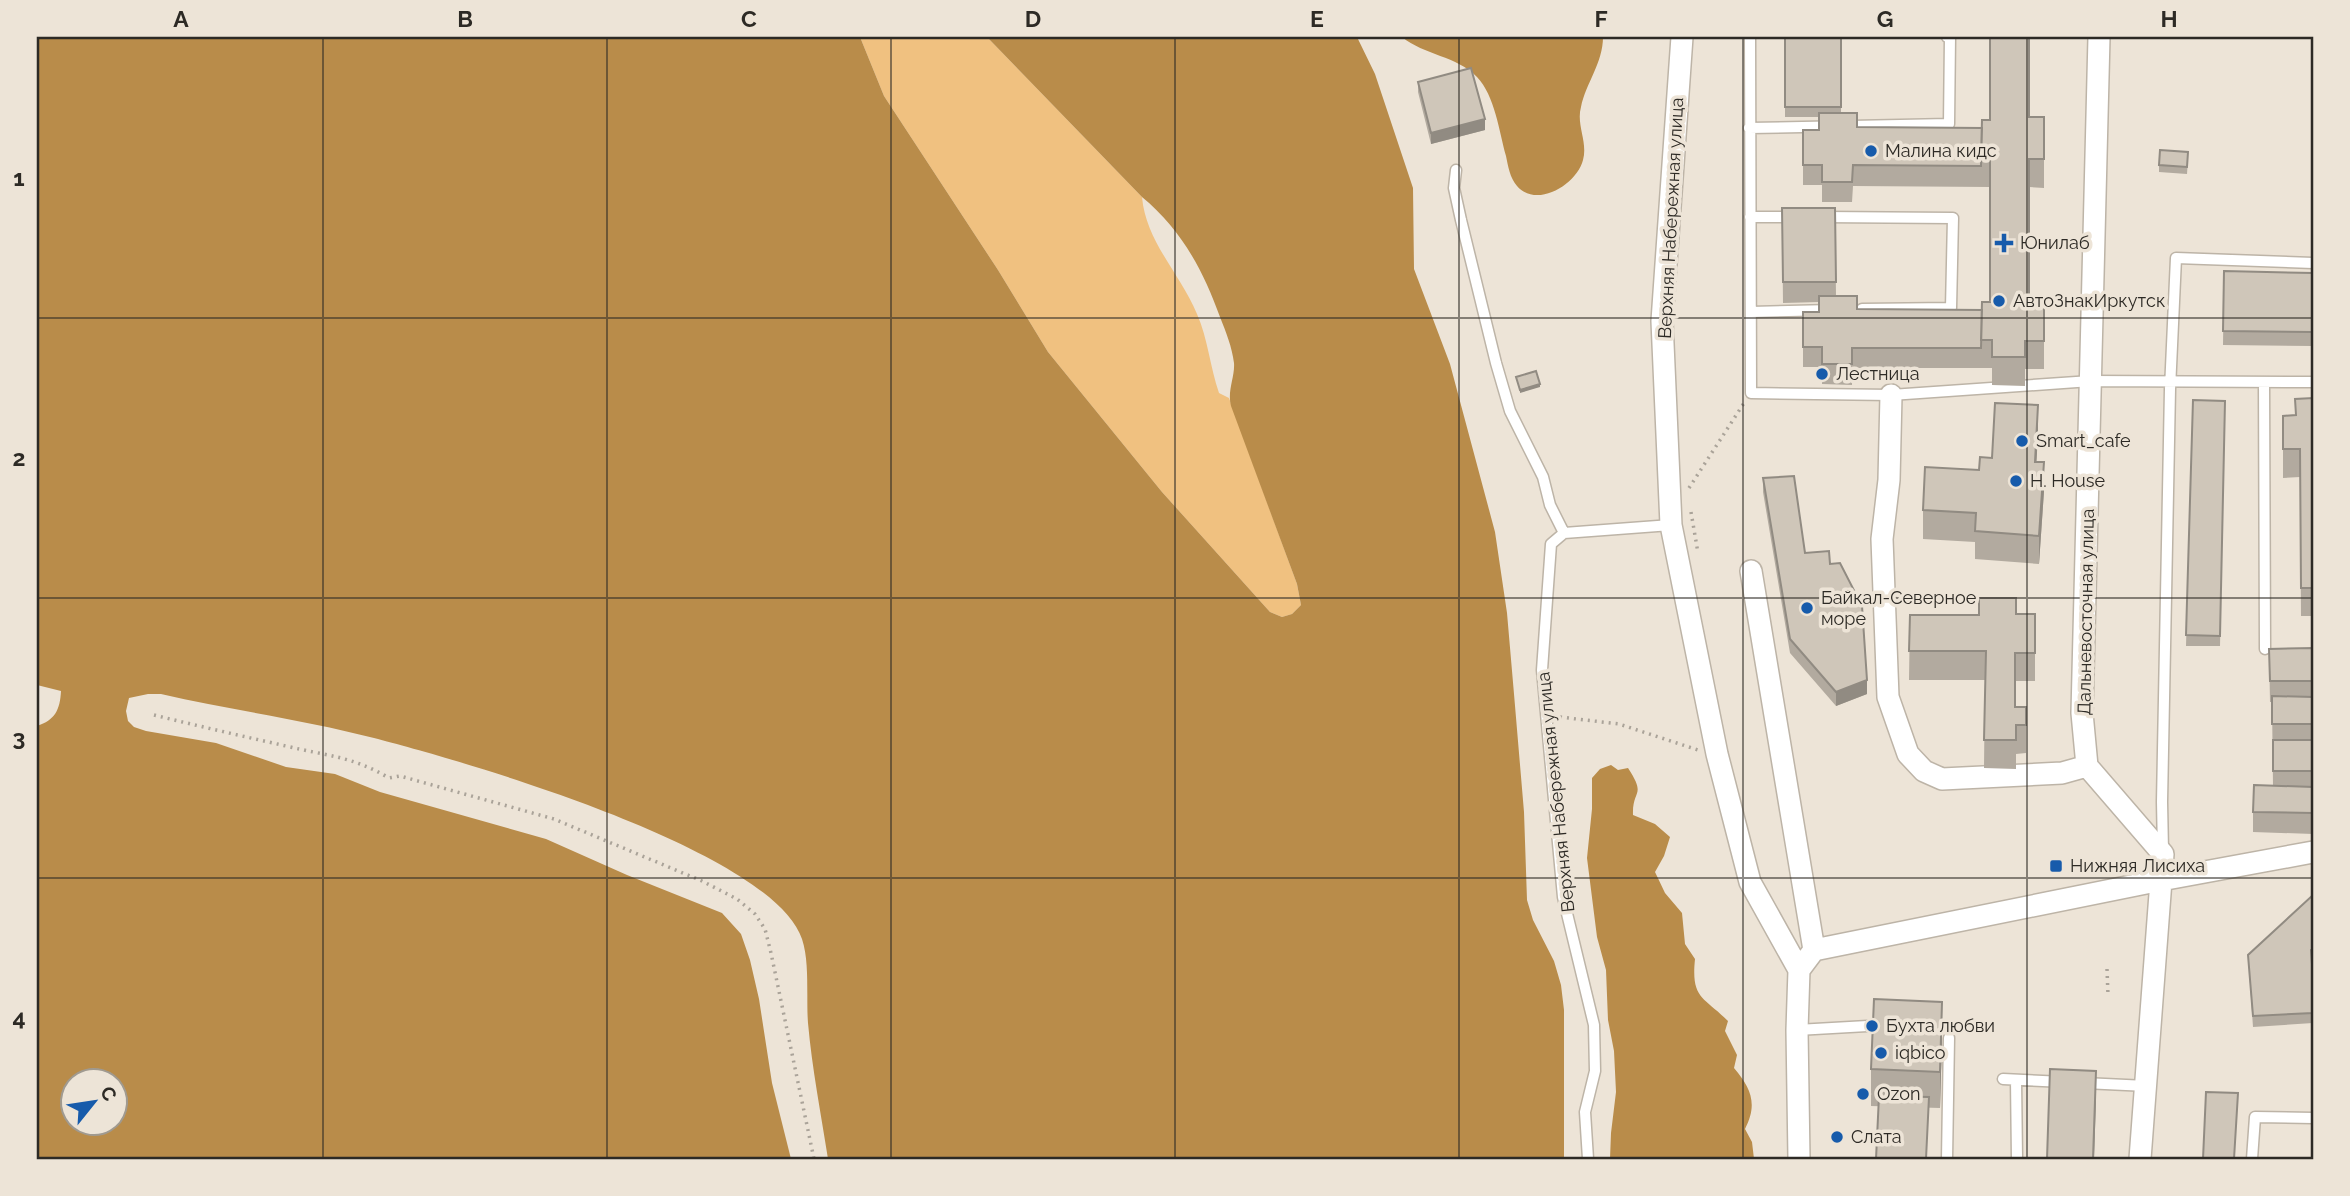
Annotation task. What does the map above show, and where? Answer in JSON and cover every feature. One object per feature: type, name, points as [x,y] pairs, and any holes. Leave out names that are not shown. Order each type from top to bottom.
[{"type":"street","name":"Верхняя Набережная улица","points":[[1682,37],[1662,321],[1671,526],[1717,754],[1750,882],[1799,970]]},
{"type":"street","name":"Дальневосточная улица","points":[[2087,766],[2082,713],[2099,37]]},
{"type":"street","points":[[1891,395],[1889,480],[1882,539],[1888,697],[1908,754],[1924,771],[1942,779],[2062,773],[2087,766],[2163,854],[2140,1159]]},
{"type":"street","points":[[1751,570],[1814,950]]},
{"type":"street","points":[[1799,1159],[1799,970],[1814,950],[2313,852]]},
{"type":"lane","points":[[1749,37],[1751,393],[1891,395],[2091,381],[2313,382]]},
{"type":"lane","points":[[1749,128],[1949,124],[1948,37]]},
{"type":"lane","points":[[1455,170],[1454,188],[1506,399],[1525,444],[1543,477],[1550,505],[1564,533],[1671,526]]},
{"type":"lane","points":[[1750,217],[1953,218],[1951,308],[1856,310]]},
{"type":"lane","points":[[2163,854],[2170,382],[2176,258],[2313,263]]},
{"type":"lane","points":[[1751,312],[1843,310]]},
{"type":"lane","points":[[2264,382],[2265,649]]},
{"type":"lane","name":"Верхняя Набережная улица","points":[[1564,533],[1551,544],[1542,670],[1563,897],[1594,1025],[1595,1071],[1585,1112],[1588,1159]]},
{"type":"lane","points":[[1797,1030],[1892,1025]]},
{"type":"lane","points":[[1947,1159],[1949,1038]]},
{"type":"lane","points":[[2003,1079],[2147,1086]]},
{"type":"lane","points":[[2016,1080],[2017,1159]]},
{"type":"lane","points":[[2252,1159],[2255,1117],[2313,1118]]},
{"type":"path","points":[[1688,490],[1751,393]]},
{"type":"path","points":[[1690,503],[1699,557]]},
{"type":"path","points":[[154,715],[346,758],[389,778],[400,776],[554,818],[702,881],[737,899],[755,914],[765,929],[814,1159]]},
{"type":"path","points":[[1546,715],[1619,724],[1683,746],[1717,754]]},
{"type":"path","points":[[2107,969],[2108,995]]},
{"type":"shaded area","points":[[37,37],[860,37],[884,96],[998,270],[1048,352],[1162,492],[1270,612],[1282,617],[1292,614],[1301,605],[1297,584],[1231,406],[1234,368],[1232,351],[1198,267],[1179,237],[1156,209],[987,37],[1357,37],[1375,74],[1413,188],[1414,269],[1450,364],[1495,532],[1507,613],[1524,812],[1527,900],[1533,920],[1554,961],[1564,1010],[1564,1159],[828,1159],[814,1074],[807,1013],[807,969],[802,939],[778,905],[735,873],[676,842],[610,813],[474,766],[348,732],[161,694],[148,694],[129,698],[126,711],[128,721],[134,727],[216,743],[286,767],[335,774],[380,792],[546,839],[722,913],[741,934],[750,960],[772,1083],[791,1159],[37,1159],[37,726],[48,721],[55,713],[61,691],[37,685]]},
{"type":"shaded area","points":[[860,37],[987,37],[1142,197],[1145,213],[1157,243],[1197,314],[1219,393],[1229,398],[1297,584],[1301,605],[1292,614],[1282,617],[1270,612],[1162,492],[1048,352],[998,270],[884,96]]},
{"type":"shaded area","points":[[1402,37],[1603,37],[1600,56],[1581,107],[1584,153],[1579,169],[1573,177],[1565,185],[1545,194],[1535,195],[1517,186],[1510,172],[1492,104],[1477,77],[1460,64],[1420,48]]},
{"type":"shaded area","points":[[1611,765],[1618,770],[1628,768],[1637,784],[1633,815],[1655,824],[1670,837],[1655,872],[1665,893],[1682,913],[1685,944],[1695,959],[1697,990],[1728,1021],[1725,1031],[1737,1055],[1734,1068],[1745,1082],[1751,1097],[1751,1112],[1745,1129],[1752,1142],[1754,1159],[1610,1159],[1616,1092],[1614,1051],[1608,1020],[1606,970],[1597,937],[1587,858],[1592,778],[1600,769]]},
{"type":"building","points":[[1785,37],[1841,37],[1841,107],[1785,107]]},
{"type":"building","points":[[1990,37],[2029,37],[2029,117],[2044,117],[2044,159],[2029,159],[2029,299],[2044,299],[2044,341],[2025,341],[2025,357],[1992,357],[1992,340],[1981,340],[1982,302],[1990,302],[1990,158],[1981,158],[1982,120],[1990,120]]},
{"type":"building","points":[[1471,68],[1485,119],[1431,133],[1418,82]]},
{"type":"building","points":[[1819,113],[1857,113],[1857,127],[1982,128],[1981,166],[1853,165],[1852,182],[1822,182],[1822,165],[1803,165],[1803,130],[1819,130]]},
{"type":"building","points":[[2160,150],[2188,152],[2187,167],[2159,165]]},
{"type":"building","points":[[1782,208],[1835,208],[1836,282],[1783,282]]},
{"type":"building","points":[[2224,271],[2313,273],[2313,332],[2223,331]]},
{"type":"building","points":[[1819,296],[1857,296],[1857,309],[1982,310],[1981,348],[1852,348],[1852,364],[1822,364],[1822,347],[1803,347],[1803,312],[1819,312]]},
{"type":"building","points":[[1536,371],[1540,384],[1520,390],[1516,377]]},
{"type":"building","points":[[2313,398],[2313,588],[2301,588],[2300,449],[2283,449],[2283,416],[2296,415],[2295,399]]},
{"type":"building","points":[[2193,400],[2225,401],[2220,636],[2186,635]]},
{"type":"building","points":[[1995,403],[2038,405],[2035,462],[2044,462],[2039,536],[1975,531],[1976,513],[1923,510],[1925,467],[1979,470],[1980,457],[1992,458]]},
{"type":"building","points":[[1794,476],[1805,553],[1829,551],[1830,564],[1840,563],[1862,606],[1867,680],[1836,692],[1790,639],[1763,478]]},
{"type":"building","points":[[1979,598],[2016,598],[2016,614],[2035,614],[2035,653],[2015,653],[2015,707],[2026,707],[2026,725],[2016,725],[2016,740],[1984,740],[1986,651],[1909,651],[1910,615],[1979,615]]},
{"type":"building","points":[[2313,648],[2313,681],[2270,681],[2269,649]]},
{"type":"building","points":[[2272,696],[2313,697],[2313,724],[2272,724]]},
{"type":"building","points":[[2273,740],[2313,740],[2313,771],[2273,771]]},
{"type":"building","points":[[2254,785],[2313,787],[2313,813],[2253,812]]},
{"type":"building","points":[[2313,895],[2313,1013],[2253,1016],[2248,955]]},
{"type":"building","points":[[1874,999],[1942,1002],[1940,1072],[1871,1069]]},
{"type":"building","points":[[2050,1069],[2096,1071],[2093,1159],[2047,1159]]},
{"type":"building","points":[[2206,1092],[2238,1093],[2234,1159],[2203,1159]]},
{"type":"building","points":[[1879,1096],[1929,1097],[1926,1159],[1876,1159]]},
{"type":"place","name":"Малина кидс","points":[[1871,151]]},
{"type":"place","name":"Юнилаб","points":[[2004,243]]},
{"type":"place","name":"АвтоЗнакИркутск","points":[[1999,301]]},
{"type":"place","name":"Лестница","points":[[1822,374]]},
{"type":"place","name":"Smart_cafe","points":[[2022,441]]},
{"type":"place","name":"H. House","points":[[2016,481]]},
{"type":"place","name":"Байкал-Северное море","points":[[1807,608]]},
{"type":"place","name":"Нижняя Лисиха","points":[[2056,866]]},
{"type":"place","name":"Бухта любви","points":[[1872,1026]]},
{"type":"place","name":"iqbico","points":[[1881,1053]]},
{"type":"place","name":"Ozon","points":[[1863,1094]]},
{"type":"place","name":"Слата","points":[[1837,1137]]}]
